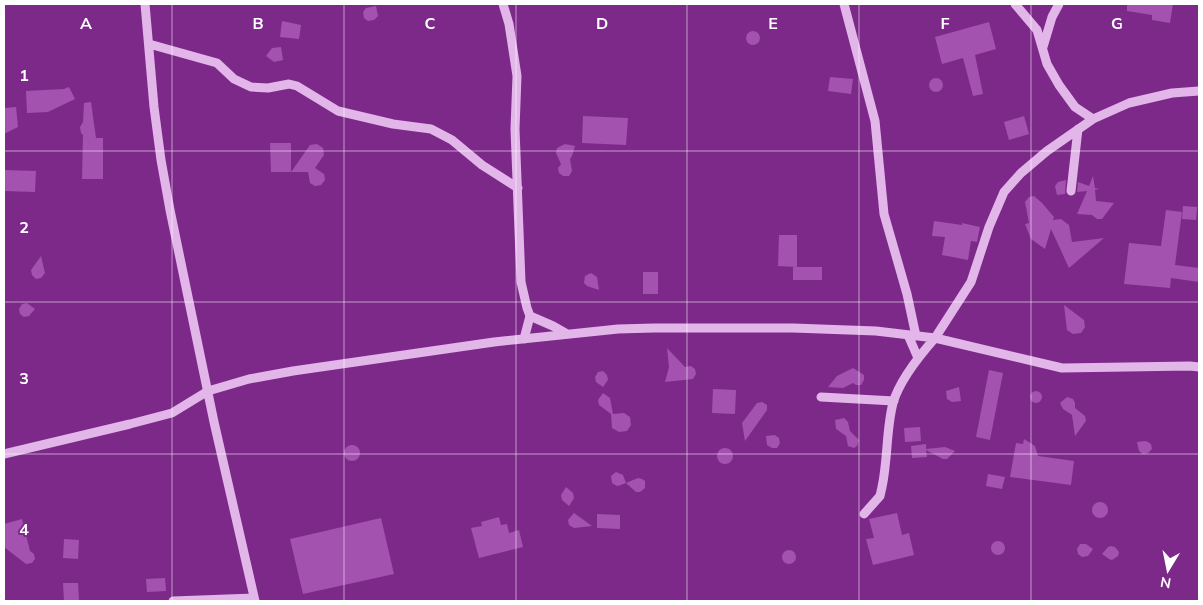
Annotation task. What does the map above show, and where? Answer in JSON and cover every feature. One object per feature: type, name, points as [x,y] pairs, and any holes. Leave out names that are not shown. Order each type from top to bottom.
[{"type":"street","points":[[145,4],[161,160],[222,460],[254,599],[173,601]]},
{"type":"street","points":[[503,4],[509,24],[517,76],[515,129],[521,282],[530,316],[524,339]]},
{"type":"street","points":[[844,4],[875,121],[884,214],[907,294],[912,335],[918,358]]},
{"type":"street","points":[[1015,4],[1037,30],[1047,64],[1059,84],[1075,107],[1092,119]]},
{"type":"street","points":[[1043,47],[1052,17],[1059,4]]},
{"type":"street","points":[[148,44],[217,63],[234,79],[251,87],[268,88],[288,84],[297,86],[307,90],[338,111],[393,124],[431,129],[452,140],[482,165],[518,188]]},
{"type":"street","points":[[864,514],[880,496],[890,416],[894,401],[918,358],[934,338],[971,282],[989,227],[1004,192],[1021,173],[1047,151],[1092,119],[1129,103],[1172,93],[1199,91]]},
{"type":"street","points":[[1071,190],[1078,129]]},
{"type":"street","points":[[530,316],[567,334]]},
{"type":"street","points":[[4,454],[172,412],[208,391],[249,379],[293,371],[524,339],[618,329],[713,327],[876,331],[934,338],[1062,368],[1190,366],[1199,368]]},
{"type":"street","points":[[821,397],[894,401]]},
{"type":"building","points":[[1127,4],[1173,4],[1170,23],[1152,20],[1152,15],[1127,11]]},
{"type":"building","points":[[376,6],[378,16],[374,20],[368,21],[364,18],[363,12],[366,8]]},
{"type":"building","points":[[282,21],[301,25],[299,39],[280,37]]},
{"type":"building","points":[[989,22],[996,49],[975,55],[983,94],[973,96],[963,58],[942,64],[935,37]]},
{"type":"building","points":[[750,31],[756,31],[760,38],[756,45],[750,45],[746,41],[746,35]]},
{"type":"building","points":[[281,47],[283,60],[274,62],[266,56],[272,48]]},
{"type":"building","points":[[830,77],[853,79],[851,94],[828,91]]},
{"type":"building","points":[[936,78],[941,80],[943,85],[941,90],[936,92],[931,90],[929,85],[931,80]]},
{"type":"building","points":[[69,87],[75,99],[48,112],[27,113],[26,91],[64,89]]},
{"type":"building","points":[[91,102],[96,138],[103,138],[103,179],[82,179],[83,135],[80,127],[83,122],[84,103]]},
{"type":"building","points":[[16,107],[18,127],[4,134],[4,108]]},
{"type":"building","points":[[583,116],[628,118],[626,145],[582,143]]},
{"type":"building","points":[[1024,116],[1029,134],[1009,140],[1004,122]]},
{"type":"building","points":[[270,143],[291,143],[291,172],[271,172]]},
{"type":"building","points":[[317,144],[323,148],[324,155],[315,168],[324,174],[325,180],[321,185],[315,186],[310,183],[308,172],[291,172],[310,145]]},
{"type":"building","points":[[565,144],[575,146],[570,159],[572,171],[569,176],[563,176],[559,173],[558,168],[561,164],[556,153],[557,148]]},
{"type":"building","points":[[4,170],[36,171],[35,192],[4,191]]},
{"type":"building","points":[[1093,176],[1095,188],[1099,189],[1095,190],[1096,201],[1114,203],[1102,219],[1097,219],[1092,215],[1077,214],[1087,191],[1077,192],[1078,182],[1089,186]]},
{"type":"building","points":[[1066,180],[1065,194],[1057,195],[1055,186],[1058,182]]},
{"type":"building","points":[[1034,196],[1054,217],[1053,220],[1061,219],[1069,225],[1072,242],[1104,238],[1069,268],[1051,229],[1045,249],[1031,239],[1025,224],[1029,223],[1025,202],[1029,197]]},
{"type":"building","points":[[1183,206],[1197,207],[1196,220],[1182,219]]},
{"type":"building","points":[[1166,210],[1182,212],[1175,265],[1199,268],[1199,282],[1171,278],[1170,288],[1124,284],[1129,243],[1161,246]]},
{"type":"building","points":[[934,221],[962,225],[962,223],[980,227],[977,242],[971,241],[968,260],[942,255],[945,237],[932,236]]},
{"type":"building","points":[[779,235],[797,235],[797,267],[778,266]]},
{"type":"building","points":[[41,256],[45,273],[41,278],[36,279],[32,275],[31,270]]},
{"type":"building","points":[[793,267],[822,267],[822,280],[793,280]]},
{"type":"building","points":[[643,272],[658,272],[658,294],[643,294]]},
{"type":"building","points":[[591,273],[597,277],[599,290],[584,283],[585,276]]},
{"type":"building","points":[[27,303],[35,309],[29,316],[24,317],[20,314],[19,309],[22,304]]},
{"type":"building","points":[[1064,305],[1084,320],[1085,327],[1081,333],[1073,334],[1067,330]]},
{"type":"building","points":[[667,348],[685,367],[691,366],[695,369],[696,374],[693,379],[665,382],[669,367]]},
{"type":"building","points":[[853,368],[864,375],[861,385],[853,383],[843,388],[828,387],[837,376]]},
{"type":"building","points":[[989,370],[1003,373],[990,440],[976,437]]},
{"type":"building","points":[[603,371],[607,375],[608,380],[603,387],[596,382],[595,377],[598,372]]},
{"type":"building","points":[[959,387],[961,401],[952,402],[947,399],[946,391]]},
{"type":"building","points":[[713,389],[736,390],[735,414],[712,413]]},
{"type":"building","points":[[1034,391],[1038,391],[1042,397],[1038,403],[1034,403],[1030,399],[1030,395]]},
{"type":"building","points":[[603,393],[610,398],[613,414],[624,413],[630,417],[631,425],[627,431],[619,432],[612,428],[611,414],[599,405],[598,400]]},
{"type":"building","points":[[1067,397],[1073,399],[1075,408],[1085,416],[1086,421],[1075,436],[1072,415],[1063,409],[1060,403]]},
{"type":"building","points":[[762,402],[767,405],[767,410],[745,441],[742,423],[757,403]]},
{"type":"building","points":[[844,418],[848,422],[850,431],[859,440],[854,448],[848,446],[846,436],[836,429],[835,420]]},
{"type":"building","points":[[920,427],[921,441],[905,442],[904,428]]},
{"type":"building","points":[[775,435],[779,438],[780,443],[777,448],[772,448],[767,445],[766,436]]},
{"type":"building","points":[[1024,439],[1035,446],[1038,456],[1074,461],[1071,485],[1010,477],[1016,443],[1023,444]]},
{"type":"building","points":[[1146,441],[1151,444],[1152,449],[1148,453],[1143,454],[1139,451],[1137,442]]},
{"type":"building","points":[[926,444],[926,449],[945,447],[955,451],[947,459],[943,459],[926,450],[927,457],[912,458],[911,446]]},
{"type":"building","points":[[352,445],[358,447],[360,453],[358,459],[352,461],[346,459],[344,453],[346,447]]},
{"type":"building","points":[[722,448],[728,448],[733,453],[731,462],[722,464],[717,459],[717,453]]},
{"type":"building","points":[[616,472],[623,475],[626,483],[618,486],[612,483],[611,476]]},
{"type":"building","points":[[988,474],[1005,477],[1002,489],[986,486]]},
{"type":"building","points":[[638,478],[642,479],[645,481],[645,488],[640,492],[636,492],[626,483]]},
{"type":"building","points":[[566,487],[573,493],[574,498],[569,506],[562,500],[561,495]]},
{"type":"building","points":[[1100,502],[1108,510],[1100,518],[1092,510]]},
{"type":"building","points":[[574,513],[592,526],[574,528],[569,525],[568,520]]},
{"type":"building","points":[[897,513],[902,535],[909,533],[914,555],[873,565],[866,539],[874,538],[869,519]]},
{"type":"building","points":[[597,514],[620,515],[620,529],[597,528]]},
{"type":"building","points":[[499,517],[501,525],[507,524],[509,533],[519,530],[523,547],[479,558],[471,528],[482,526],[481,522]]},
{"type":"building","points":[[381,518],[394,574],[303,594],[290,539]]},
{"type":"building","points":[[22,519],[30,551],[34,554],[35,559],[32,563],[26,564],[4,547],[4,524]]},
{"type":"building","points":[[64,539],[79,540],[78,559],[63,558]]},
{"type":"building","points":[[998,541],[1003,543],[1005,548],[1003,553],[998,555],[993,553],[991,548],[993,543]]},
{"type":"building","points":[[1080,544],[1086,544],[1093,549],[1088,556],[1082,557],[1078,554],[1077,549]]},
{"type":"building","points":[[1111,546],[1115,547],[1119,552],[1118,556],[1112,560],[1102,554]]},
{"type":"building","points":[[789,550],[794,552],[796,557],[794,562],[789,564],[784,562],[782,557],[784,552]]},
{"type":"building","points":[[165,578],[166,591],[147,592],[146,579]]},
{"type":"building","points":[[63,583],[78,583],[79,600],[64,601]]}]
